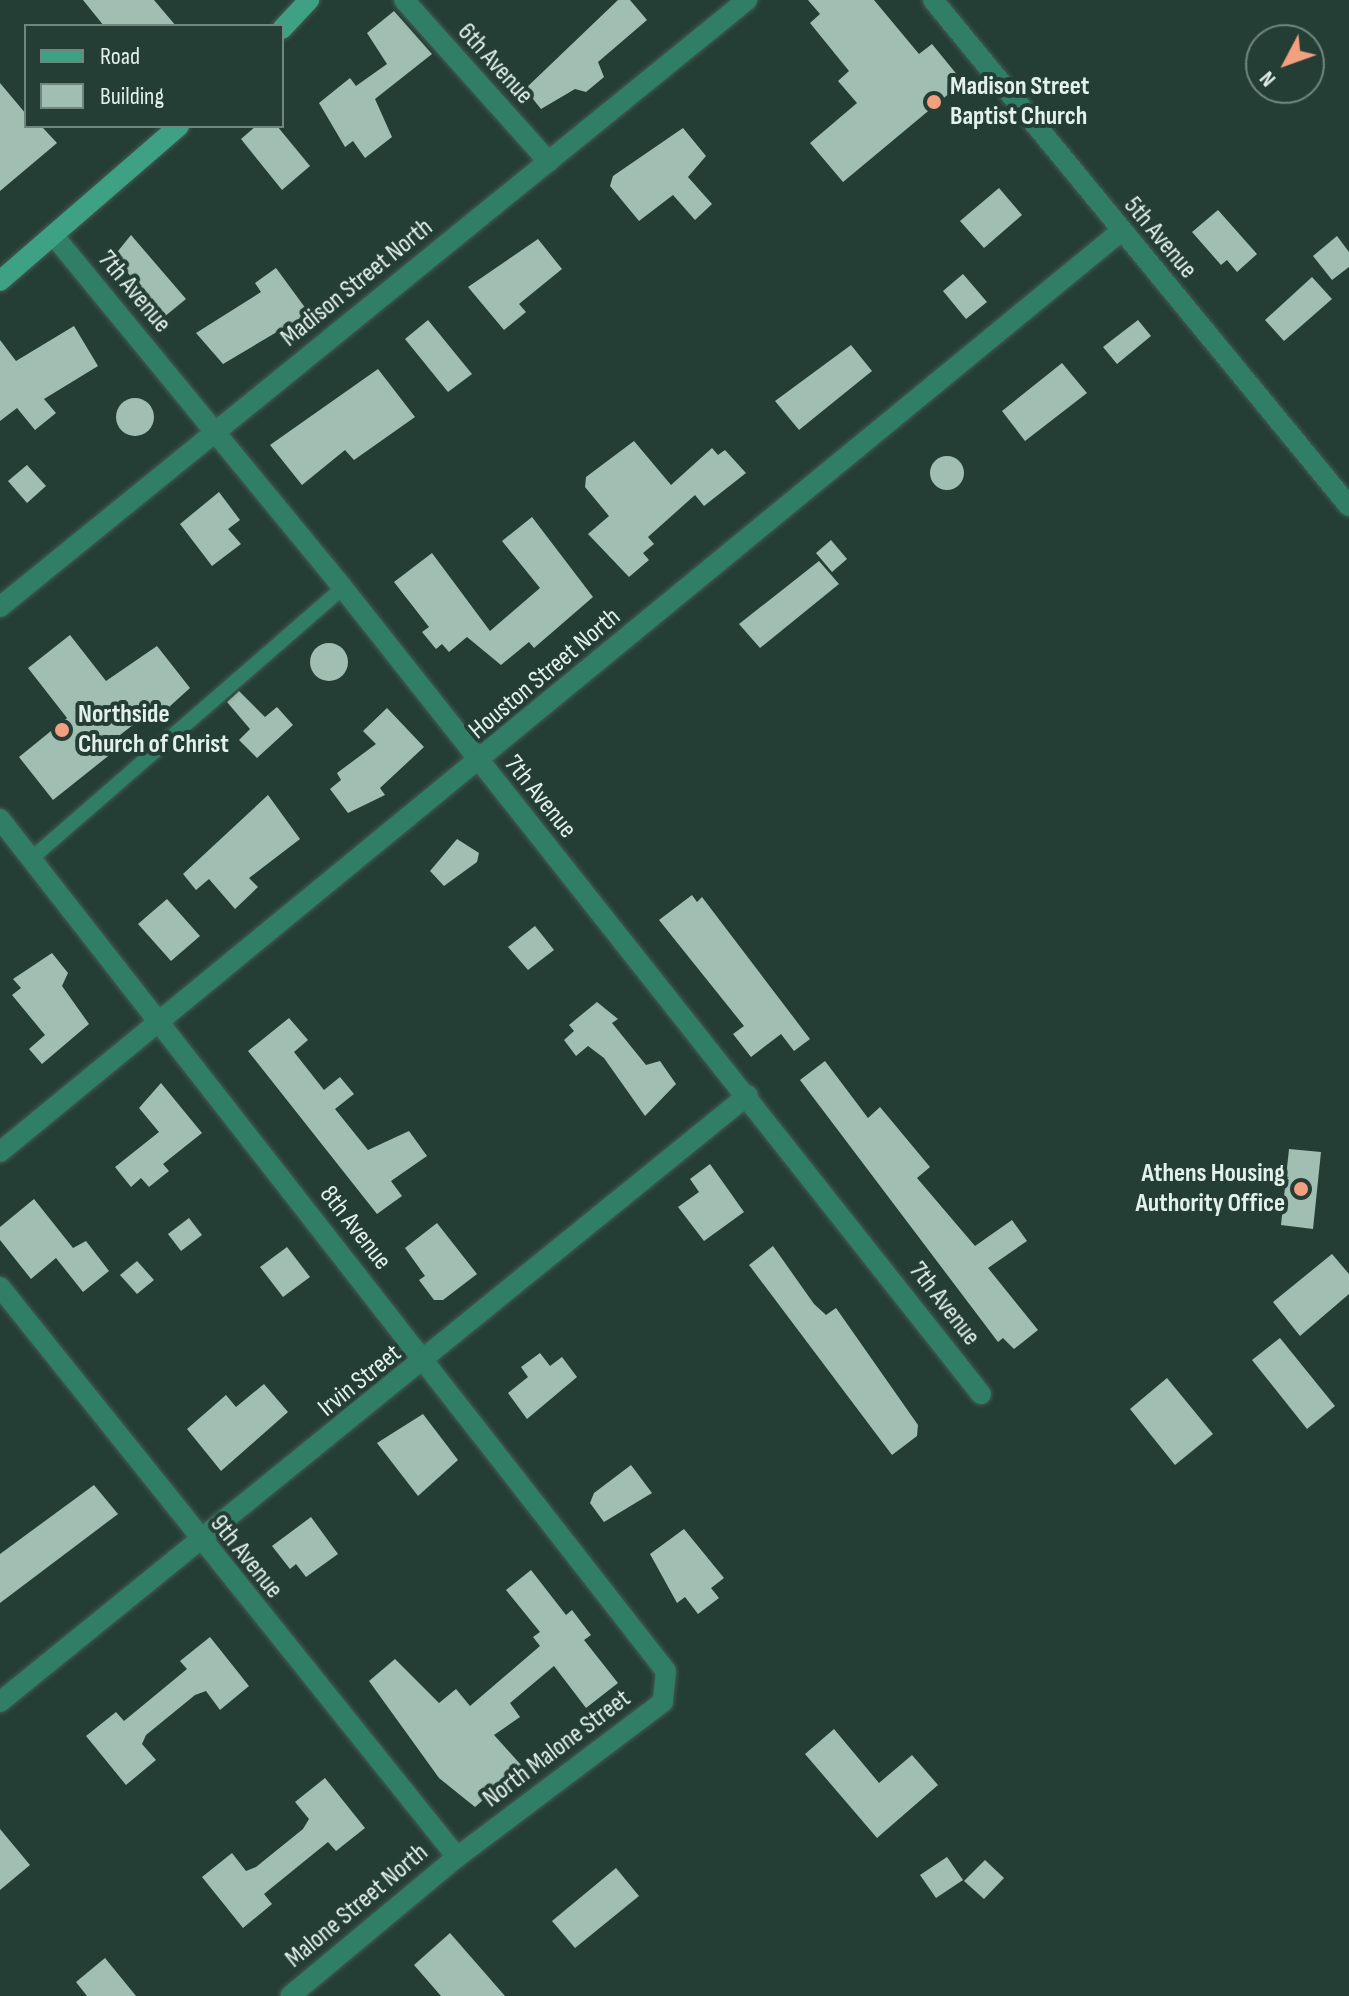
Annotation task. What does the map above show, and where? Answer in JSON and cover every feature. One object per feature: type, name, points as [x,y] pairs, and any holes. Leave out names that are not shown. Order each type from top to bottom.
[{"type":"main road","points":[[284,27],[309,0]]},
{"type":"main road","points":[[0,281],[177,128]]},
{"type":"street","name":"6th Avenue","points":[[404,0],[549,162]]},
{"type":"street","name":"Madison Street North","points":[[0,607],[747,0]]},
{"type":"street","name":"5th Avenue","points":[[933,0],[1120,232],[1349,506]]},
{"type":"street","name":"Houston Street North","points":[[0,1152],[478,763],[1120,232]]},
{"type":"street","name":"7th Avenue","points":[[54,236],[343,588],[478,763],[748,1095],[981,1394]]},
{"type":"street","name":"8th Avenue","points":[[0,819],[161,1021],[666,1671]]},
{"type":"street","name":"Irvin Street","points":[[0,1702],[426,1361],[748,1095]]},
{"type":"street","name":"9th Avenue","points":[[0,1287],[200,1542],[457,1857]]},
{"type":"street","name":"North Malone Street","points":[[457,1857],[663,1702],[666,1671]]},
{"type":"street","name":"Malone Street North","points":[[290,1996],[457,1857]]},
{"type":"lane","points":[[32,858],[343,588]]},
{"type":"building","points":[[83,0],[154,0],[174,24],[102,24]]},
{"type":"building","points":[[618,0],[630,0],[647,20],[598,62],[604,77],[586,92],[575,89],[541,109],[525,89]]},
{"type":"building","points":[[808,0],[874,0],[919,54],[932,44],[963,82],[843,182],[810,143],[857,103],[838,81],[849,71],[810,23],[820,14]]},
{"type":"building","points":[[394,11],[432,54],[375,99],[392,137],[365,158],[353,141],[345,147],[319,103],[350,78],[356,86],[387,64],[367,33]]},
{"type":"building","points":[[0,83],[24,112],[24,128],[43,128],[57,143],[0,191]]},
{"type":"building","points":[[254,128],[279,128],[310,166],[282,190],[241,139]]},
{"type":"building","points":[[683,128],[706,156],[688,177],[712,204],[695,220],[673,195],[639,221],[610,186],[613,176]]},
{"type":"building","points":[[999,188],[1022,215],[984,248],[960,221]]},
{"type":"building","points":[[1218,210],[1257,254],[1237,272],[1227,260],[1221,265],[1192,232]]},
{"type":"building","points":[[131,235],[186,299],[164,317],[114,256]]},
{"type":"building","points":[[1337,236],[1349,252],[1349,267],[1332,280],[1313,256]]},
{"type":"building","points":[[538,239],[562,269],[519,304],[526,312],[504,330],[468,287]]},
{"type":"building","points":[[276,268],[309,313],[223,364],[196,333],[261,292],[255,283]]},
{"type":"building","points":[[963,274],[987,302],[966,319],[943,291]]},
{"type":"building","points":[[1312,277],[1332,299],[1284,341],[1265,320]]},
{"type":"building","points":[[428,320],[472,374],[448,392],[405,339]]},
{"type":"building","points":[[1138,320],[1151,336],[1117,364],[1103,347]]},
{"type":"building","points":[[74,326],[98,366],[44,399],[56,413],[35,430],[17,408],[0,421],[0,340],[16,361]]},
{"type":"building","points":[[851,345],[872,371],[799,430],[775,401]]},
{"type":"building","points":[[1062,363],[1087,393],[1025,441],[1002,411]]},
{"type":"building","points":[[378,369],[415,417],[354,460],[345,450],[302,485],[270,445]]},
{"type":"building","points":[[135,398],[149,403],[154,417],[149,431],[135,436],[121,431],[116,417],[121,403]]},
{"type":"building","points":[[634,441],[671,485],[712,448],[718,455],[725,450],[746,473],[704,506],[695,495],[648,537],[654,544],[643,553],[649,560],[629,577],[588,534],[609,516],[585,487],[586,477]]},
{"type":"building","points":[[947,456],[959,461],[964,473],[959,485],[947,490],[935,485],[930,473],[935,461]]},
{"type":"building","points":[[27,465],[46,486],[27,503],[8,481]]},
{"type":"building","points":[[219,492],[240,520],[228,529],[241,544],[212,566],[180,524]]},
{"type":"building","points":[[532,517],[593,597],[534,648],[529,642],[501,665],[467,637],[449,652],[442,644],[436,649],[422,632],[429,627],[394,582],[432,553],[490,631],[540,588],[502,541]]},
{"type":"building","points":[[831,540],[847,559],[832,572],[816,553]]},
{"type":"building","points":[[819,561],[839,584],[760,648],[739,624]]},
{"type":"building","points":[[70,635],[106,681],[157,646],[190,688],[158,717],[152,710],[106,746],[112,753],[53,800],[19,757],[67,718],[28,668]]},
{"type":"building","points":[[329,643],[342,649],[348,662],[342,675],[329,681],[316,675],[310,662],[316,649]]},
{"type":"building","points":[[239,691],[265,717],[277,707],[293,725],[257,758],[239,740],[250,729],[227,702]]},
{"type":"building","points":[[387,708],[424,747],[380,788],[385,795],[348,813],[330,789],[341,780],[337,773],[376,744],[363,731]]},
{"type":"building","points":[[268,795],[300,839],[249,878],[258,887],[235,909],[209,879],[196,890],[183,874]]},
{"type":"building","points":[[457,839],[479,853],[477,862],[444,886],[430,871]]},
{"type":"building","points":[[692,895],[697,902],[702,897],[810,1039],[794,1051],[781,1034],[751,1057],[733,1034],[744,1026],[659,920]]},
{"type":"building","points":[[167,899],[200,936],[171,961],[138,924]]},
{"type":"building","points":[[535,926],[554,950],[528,970],[508,947]]},
{"type":"building","points":[[52,953],[68,973],[62,986],[89,1024],[42,1064],[29,1049],[45,1035],[12,995],[21,988],[13,979]]},
{"type":"building","points":[[597,1002],[618,1019],[612,1023],[646,1065],[660,1061],[676,1084],[645,1116],[604,1058],[588,1046],[576,1056],[564,1040],[574,1031],[569,1025]]},
{"type":"building","points":[[289,1018],[308,1040],[294,1052],[324,1090],[340,1077],[354,1094],[335,1109],[368,1150],[409,1131],[427,1156],[391,1181],[402,1196],[377,1214],[248,1051]]},
{"type":"building","points":[[825,1061],[868,1118],[880,1107],[930,1167],[917,1178],[975,1246],[1012,1220],[1027,1241],[988,1268],[1038,1330],[1014,1349],[1003,1338],[998,1342],[800,1080]]},
{"type":"building","points":[[161,1083],[202,1133],[163,1164],[169,1171],[149,1187],[141,1178],[131,1187],[115,1167],[159,1132],[139,1108]]},
{"type":"building","name":"Athens Housing Authority Office","points":[[1289,1149],[1321,1152],[1313,1229],[1281,1225]]},
{"type":"building","points":[[710,1164],[744,1212],[704,1241],[678,1207],[699,1192],[690,1179]]},
{"type":"building","points":[[34,1199],[73,1248],[86,1241],[109,1271],[83,1292],[56,1258],[31,1279],[0,1240],[0,1227]]},
{"type":"building","points":[[189,1218],[202,1235],[181,1251],[168,1234]]},
{"type":"building","points":[[437,1223],[477,1274],[443,1300],[434,1300],[419,1280],[425,1276],[405,1248]]},
{"type":"building","points":[[773,1246],[814,1304],[826,1315],[836,1308],[918,1425],[917,1436],[892,1455],[749,1265]]},
{"type":"building","points":[[287,1247],[310,1277],[283,1297],[260,1267]]},
{"type":"building","points":[[1332,1254],[1349,1274],[1349,1294],[1300,1336],[1273,1302]]},
{"type":"building","points":[[137,1261],[154,1280],[137,1294],[120,1275]]},
{"type":"building","points":[[1280,1338],[1335,1406],[1307,1429],[1252,1360]]},
{"type":"building","points":[[540,1353],[550,1366],[562,1357],[577,1377],[527,1419],[508,1393],[528,1377],[521,1367]]},
{"type":"building","points":[[1167,1378],[1213,1434],[1175,1465],[1130,1409]]},
{"type":"building","points":[[264,1384],[288,1412],[221,1471],[187,1429],[226,1395],[236,1407]]},
{"type":"building","points":[[423,1414],[458,1460],[418,1496],[377,1443]]},
{"type":"building","points":[[631,1465],[652,1493],[604,1522],[590,1503],[594,1493]]},
{"type":"building","points":[[94,1485],[118,1514],[0,1603],[0,1554]]},
{"type":"building","points":[[311,1517],[338,1554],[306,1577],[296,1564],[290,1569],[272,1546]]},
{"type":"building","points":[[684,1529],[724,1578],[711,1588],[719,1598],[698,1614],[685,1597],[677,1603],[650,1554]]},
{"type":"building","points":[[531,1570],[566,1615],[572,1610],[591,1635],[584,1640],[618,1683],[586,1708],[554,1666],[510,1703],[520,1717],[494,1735],[522,1766],[475,1807],[439,1778],[369,1681],[395,1659],[439,1703],[456,1689],[470,1706],[540,1646],[533,1637],[540,1632],[506,1590]]},
{"type":"building","points":[[210,1637],[249,1686],[220,1710],[206,1691],[195,1695],[146,1735],[142,1744],[156,1760],[126,1785],[86,1736],[116,1712],[124,1721],[187,1669],[180,1661]]},
{"type":"building","points":[[834,1729],[879,1783],[912,1755],[938,1785],[877,1838],[805,1754]]},
{"type":"building","points":[[325,1778],[365,1828],[336,1851],[328,1842],[264,1894],[272,1904],[243,1928],[202,1877],[232,1853],[246,1871],[256,1867],[303,1829],[309,1819],[295,1802]]},
{"type":"building","points":[[0,1829],[30,1865],[0,1890]]},
{"type":"building","points":[[947,1857],[963,1880],[936,1898],[920,1875]]},
{"type":"building","points":[[985,1860],[1004,1878],[984,1899],[964,1881]]},
{"type":"building","points":[[616,1868],[639,1896],[575,1948],[552,1921]]},
{"type":"building","points":[[450,1933],[505,1996],[441,1996],[414,1965]]},
{"type":"building","points":[[105,1958],[136,1996],[87,1996],[76,1982]]},
{"type":"place","name":"Madison Street Baptist Church","points":[[934,102]]},
{"type":"place","name":"Northside Church of Christ","points":[[62,730]]},
{"type":"place","name":"Athens Housing Authority Office","points":[[1301,1189]]}]
